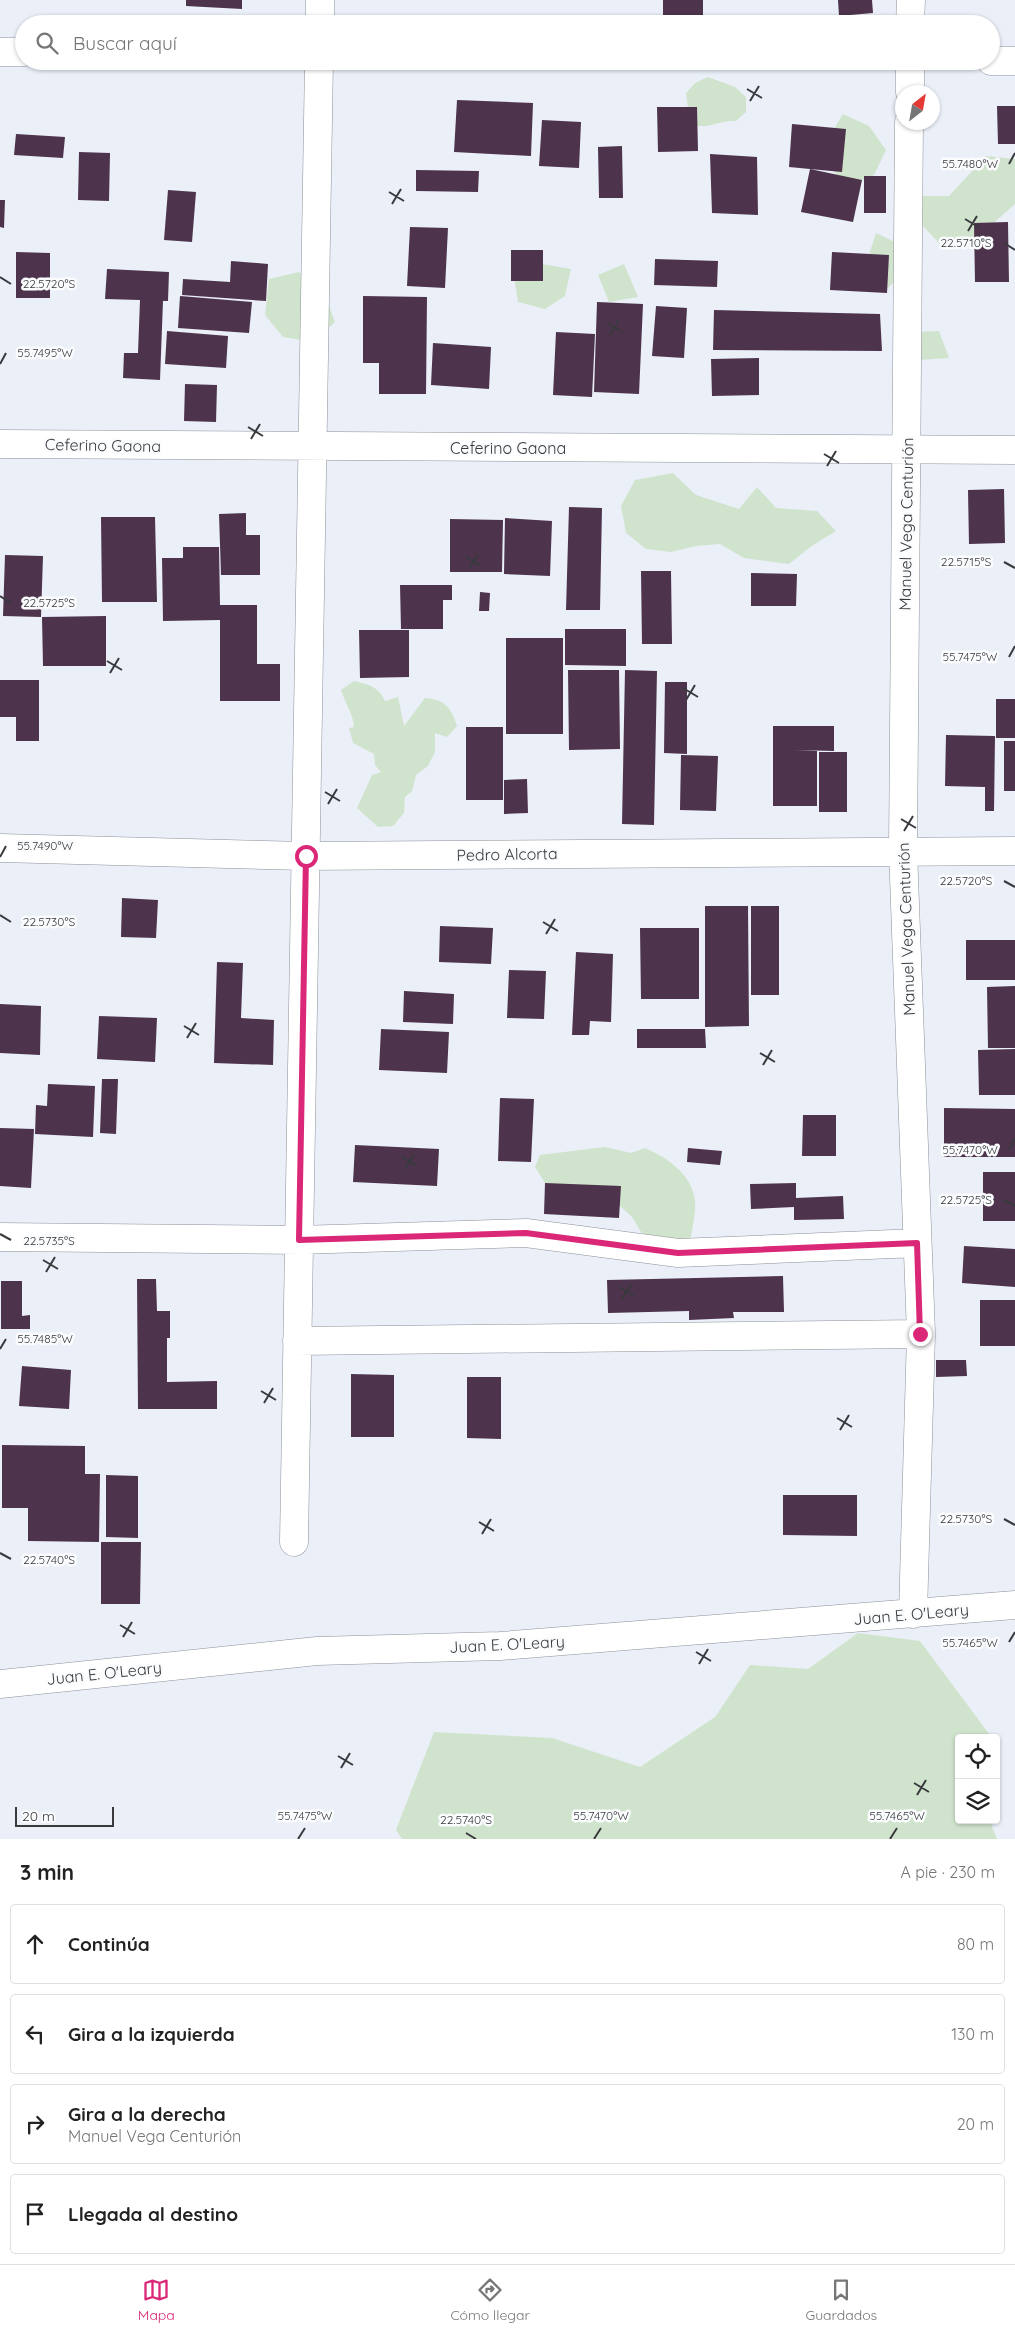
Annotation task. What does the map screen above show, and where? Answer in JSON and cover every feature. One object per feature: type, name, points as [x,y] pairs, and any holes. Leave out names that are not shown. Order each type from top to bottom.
[{"type":"street","points":[[320,0],[320,15]]},
{"type":"street","points":[[910,15],[911,0]]},
{"type":"street","points":[[0,52],[15,52]]},
{"type":"street","points":[[1000,61],[1015,61]]},
{"type":"street","points":[[294,1542],[319,70]]},
{"type":"street","points":[[910,70],[910,85]]},
{"type":"street","name":"Manuel Vega Centurión","points":[[910,130],[903,850],[920,1334],[913,1614]]},
{"type":"street","name":"Ceferino Gaona","points":[[0,444],[313,448],[906,448],[1015,450]]},
{"type":"street","name":"Pedro Alcorta","points":[[0,848],[306,856],[1015,850]]},
{"type":"street","points":[[0,1237],[299,1240],[526,1233],[678,1253],[917,1243]]},
{"type":"street","points":[[297,1341],[920,1334]]},
{"type":"street","name":"Juan E. O'Leary","points":[[0,1684],[316,1650],[500,1646],[1015,1605]]},
{"type":"green space","points":[[708,77],[735,87],[746,97],[746,112],[736,121],[697,126],[689,115],[686,93],[695,83]]},
{"type":"green space","points":[[843,114],[869,126],[886,150],[874,175],[849,186],[830,168],[829,137]]},
{"type":"green space","points":[[986,156],[1015,159],[1015,204],[971,243],[942,246],[921,224],[922,196],[949,196]]},
{"type":"green space","points":[[876,233],[901,245],[903,273],[883,293],[863,273]]},
{"type":"green space","points":[[541,264],[571,269],[565,296],[545,309],[518,302],[514,276]]},
{"type":"green space","points":[[624,264],[638,297],[609,302],[598,275]]},
{"type":"green space","points":[[299,272],[324,292],[335,322],[313,342],[283,337],[265,315],[269,279]]},
{"type":"green space","points":[[939,331],[949,358],[919,360],[912,332]]},
{"type":"green space","points":[[673,473],[696,495],[739,509],[757,487],[776,508],[817,511],[836,531],[813,545],[789,564],[744,558],[720,544],[696,546],[671,552],[646,549],[626,533],[621,506],[635,480]]},
{"type":"green space","points":[[354,681],[364,683],[376,689],[385,701],[398,697],[404,726],[425,698],[438,701],[450,709],[457,726],[447,737],[435,733],[435,752],[428,766],[416,775],[412,791],[405,797],[404,813],[393,826],[378,827],[357,808],[372,775],[381,772],[375,765],[374,754],[353,743],[349,728],[354,727],[351,713],[341,690]]},
{"type":"green space","points":[[605,1147],[631,1153],[645,1148],[670,1162],[678,1169],[690,1184],[695,1202],[690,1241],[663,1245],[641,1232],[632,1217],[608,1195],[545,1183],[535,1167],[540,1155]]},
{"type":"green space","points":[[858,1633],[920,1641],[989,1734],[955,1734],[955,1824],[992,1824],[997,1839],[402,1839],[396,1830],[434,1732],[552,1738],[640,1767],[715,1717],[750,1665],[808,1669]]},
{"type":"building","points":[[186,0],[242,0],[242,9],[186,6]]},
{"type":"building","points":[[663,0],[703,0],[703,15],[663,15]]},
{"type":"building","points":[[838,0],[872,0],[873,13],[839,15]]},
{"type":"building","points":[[457,100],[533,103],[531,156],[454,152]]},
{"type":"building","points":[[997,106],[1015,106],[1015,144],[998,144]]},
{"type":"building","points":[[657,107],[697,107],[698,151],[658,152]]},
{"type":"building","points":[[542,120],[581,122],[579,168],[539,166]]},
{"type":"building","points":[[792,124],[846,129],[842,172],[789,167]]},
{"type":"building","points":[[16,134],[65,137],[63,158],[14,155]]},
{"type":"building","points":[[622,146],[623,198],[599,198],[598,147]]},
{"type":"building","points":[[79,152],[110,153],[109,201],[78,200]]},
{"type":"building","points":[[710,154],[757,157],[758,215],[712,213]]},
{"type":"building","points":[[810,169],[862,180],[853,222],[801,212]]},
{"type":"building","points":[[416,170],[479,171],[478,192],[416,191]]},
{"type":"building","points":[[864,176],[886,176],[886,213],[864,213]]},
{"type":"building","points":[[168,190],[196,192],[192,242],[164,240]]},
{"type":"building","points":[[0,200],[5,200],[4,228],[0,227]]},
{"type":"building","points":[[1008,222],[1009,282],[975,282],[974,223]]},
{"type":"building","points":[[410,227],[448,228],[445,288],[407,286]]},
{"type":"building","points":[[511,250],[543,250],[543,281],[511,281]]},
{"type":"building","points":[[16,252],[50,253],[50,298],[16,298]]},
{"type":"building","points":[[832,252],[889,255],[887,293],[830,290]]},
{"type":"building","points":[[655,259],[718,261],[717,287],[654,285]]},
{"type":"building","points":[[231,261],[268,264],[266,301],[182,295],[183,279],[230,282]]},
{"type":"building","points":[[107,269],[169,272],[168,301],[163,301],[160,380],[123,378],[124,353],[138,353],[140,300],[105,299]]},
{"type":"building","points":[[180,296],[252,302],[249,333],[178,328]]},
{"type":"building","points":[[363,296],[427,297],[426,394],[379,394],[379,363],[363,363]]},
{"type":"building","points":[[597,302],[643,304],[639,394],[594,392]]},
{"type":"building","points":[[656,306],[687,308],[684,358],[652,356]]},
{"type":"building","points":[[714,310],[880,314],[882,351],[713,350]]},
{"type":"building","points":[[167,331],[228,336],[226,368],[165,364]]},
{"type":"building","points":[[556,332],[595,334],[592,397],[553,395]]},
{"type":"building","points":[[433,343],[491,347],[489,389],[431,385]]},
{"type":"building","points":[[759,358],[759,395],[712,396],[711,359]]},
{"type":"building","points":[[185,384],[217,385],[216,422],[184,421]]},
{"type":"building","points":[[1004,489],[1005,543],[969,544],[968,490]]},
{"type":"building","points":[[569,507],[602,508],[600,610],[566,610]]},
{"type":"building","points":[[246,513],[246,535],[260,535],[260,575],[221,575],[219,514]]},
{"type":"building","points":[[101,517],[155,517],[157,602],[102,602]]},
{"type":"building","points":[[505,518],[552,521],[550,576],[504,574]]},
{"type":"building","points":[[450,519],[503,520],[502,572],[450,572]]},
{"type":"building","points":[[183,547],[219,547],[220,605],[257,605],[257,664],[280,664],[280,701],[220,701],[220,620],[163,621],[162,558],[183,558]]},
{"type":"building","points":[[5,555],[43,556],[41,617],[3,616]]},
{"type":"building","points":[[641,571],[671,571],[672,644],[642,644]]},
{"type":"building","points":[[751,573],[797,574],[796,606],[751,606]]},
{"type":"building","points":[[400,585],[452,585],[452,600],[443,600],[443,629],[401,629]]},
{"type":"building","points":[[480,592],[490,593],[489,611],[479,611]]},
{"type":"building","points":[[106,616],[106,666],[43,666],[42,617]]},
{"type":"building","points":[[565,629],[626,629],[626,666],[565,665]]},
{"type":"building","points":[[359,630],[409,630],[409,677],[360,678]]},
{"type":"building","points":[[506,638],[563,638],[563,734],[506,734]]},
{"type":"building","points":[[568,670],[619,670],[620,749],[569,750]]},
{"type":"building","points":[[625,670],[657,671],[654,825],[622,824]]},
{"type":"building","points":[[0,680],[39,680],[39,741],[16,741],[16,717],[0,717]]},
{"type":"building","points":[[665,682],[687,682],[687,754],[664,753]]},
{"type":"building","points":[[996,699],[1015,699],[1015,738],[996,738]]},
{"type":"building","points":[[773,726],[834,726],[834,751],[795,750],[817,751],[817,806],[773,806]]},
{"type":"building","points":[[466,727],[503,727],[503,800],[466,800]]},
{"type":"building","points":[[946,735],[995,736],[994,811],[985,811],[985,787],[945,786]]},
{"type":"building","points":[[1004,741],[1015,741],[1015,791],[1004,791]]},
{"type":"building","points":[[819,752],[847,752],[847,812],[819,812]]},
{"type":"building","points":[[681,755],[718,756],[716,811],[680,810]]},
{"type":"building","points":[[527,779],[528,813],[504,814],[504,780]]},
{"type":"building","points":[[122,898],[158,900],[156,938],[121,937]]},
{"type":"building","points":[[705,906],[748,906],[749,1026],[705,1027]]},
{"type":"building","points":[[751,906],[779,906],[779,995],[751,995]]},
{"type":"building","points":[[440,926],[493,928],[491,964],[439,962]]},
{"type":"building","points":[[640,928],[699,928],[699,999],[641,999]]},
{"type":"building","points":[[966,940],[1015,940],[1015,980],[966,980]]},
{"type":"building","points":[[576,952],[613,954],[611,1022],[590,1021],[589,1035],[572,1035]]},
{"type":"building","points":[[217,962],[243,963],[241,1018],[274,1020],[273,1065],[214,1063]]},
{"type":"building","points":[[509,970],[546,971],[544,1019],[507,1018]]},
{"type":"building","points":[[1015,986],[1015,1048],[988,1048],[987,987]]},
{"type":"building","points":[[404,991],[454,994],[453,1024],[403,1022]]},
{"type":"building","points":[[0,1004],[41,1006],[40,1055],[0,1053]]},
{"type":"building","points":[[99,1016],[157,1018],[155,1062],[97,1059]]},
{"type":"building","points":[[381,1029],[449,1032],[447,1073],[379,1070]]},
{"type":"building","points":[[637,1029],[705,1029],[706,1048],[637,1048]]},
{"type":"building","points":[[1015,1049],[1015,1095],[979,1095],[978,1050]]},
{"type":"building","points":[[102,1079],[118,1079],[116,1134],[100,1133]]},
{"type":"building","points":[[48,1084],[95,1086],[93,1137],[35,1134],[36,1105],[47,1106]]},
{"type":"building","points":[[500,1098],[534,1099],[531,1162],[498,1161]]},
{"type":"building","points":[[944,1108],[1015,1109],[1015,1157],[944,1157]]},
{"type":"building","points":[[803,1115],[836,1115],[836,1156],[802,1156]]},
{"type":"building","points":[[0,1128],[34,1129],[31,1188],[0,1186]]},
{"type":"building","points":[[355,1145],[439,1149],[437,1186],[353,1182]]},
{"type":"building","points":[[688,1148],[722,1151],[720,1165],[687,1162]]},
{"type":"building","points":[[983,1172],[1015,1172],[1015,1221],[983,1221]]},
{"type":"building","points":[[545,1183],[621,1186],[619,1218],[544,1214]]},
{"type":"building","points":[[796,1183],[796,1198],[843,1196],[844,1219],[794,1220],[794,1207],[751,1209],[750,1184]]},
{"type":"building","points":[[964,1246],[1015,1249],[1015,1287],[962,1283]]},
{"type":"building","points":[[783,1276],[784,1312],[733,1312],[734,1318],[689,1320],[689,1311],[608,1313],[607,1280]]},
{"type":"building","points":[[137,1279],[156,1279],[157,1311],[170,1311],[170,1338],[167,1338],[167,1382],[217,1381],[217,1409],[138,1409]]},
{"type":"building","points":[[1,1281],[22,1281],[22,1316],[30,1315],[30,1329],[1,1329]]},
{"type":"building","points":[[980,1300],[1015,1300],[1015,1346],[980,1346]]},
{"type":"building","points":[[936,1360],[966,1360],[967,1376],[936,1377]]},
{"type":"building","points":[[22,1366],[71,1370],[69,1409],[19,1406]]},
{"type":"building","points":[[351,1374],[394,1375],[394,1437],[351,1437]]},
{"type":"building","points":[[467,1377],[501,1377],[501,1439],[467,1438]]},
{"type":"building","points":[[2,1445],[85,1446],[85,1474],[100,1474],[99,1542],[28,1541],[28,1508],[2,1508]]},
{"type":"building","points":[[106,1475],[138,1476],[138,1538],[106,1537]]},
{"type":"building","points":[[783,1495],[857,1495],[857,1536],[783,1535]]},
{"type":"building","points":[[101,1542],[141,1542],[140,1604],[101,1604]]},
{"type":"route","points":[[306,856],[299,1240],[526,1233],[678,1253],[917,1243],[920,1334]]}]
